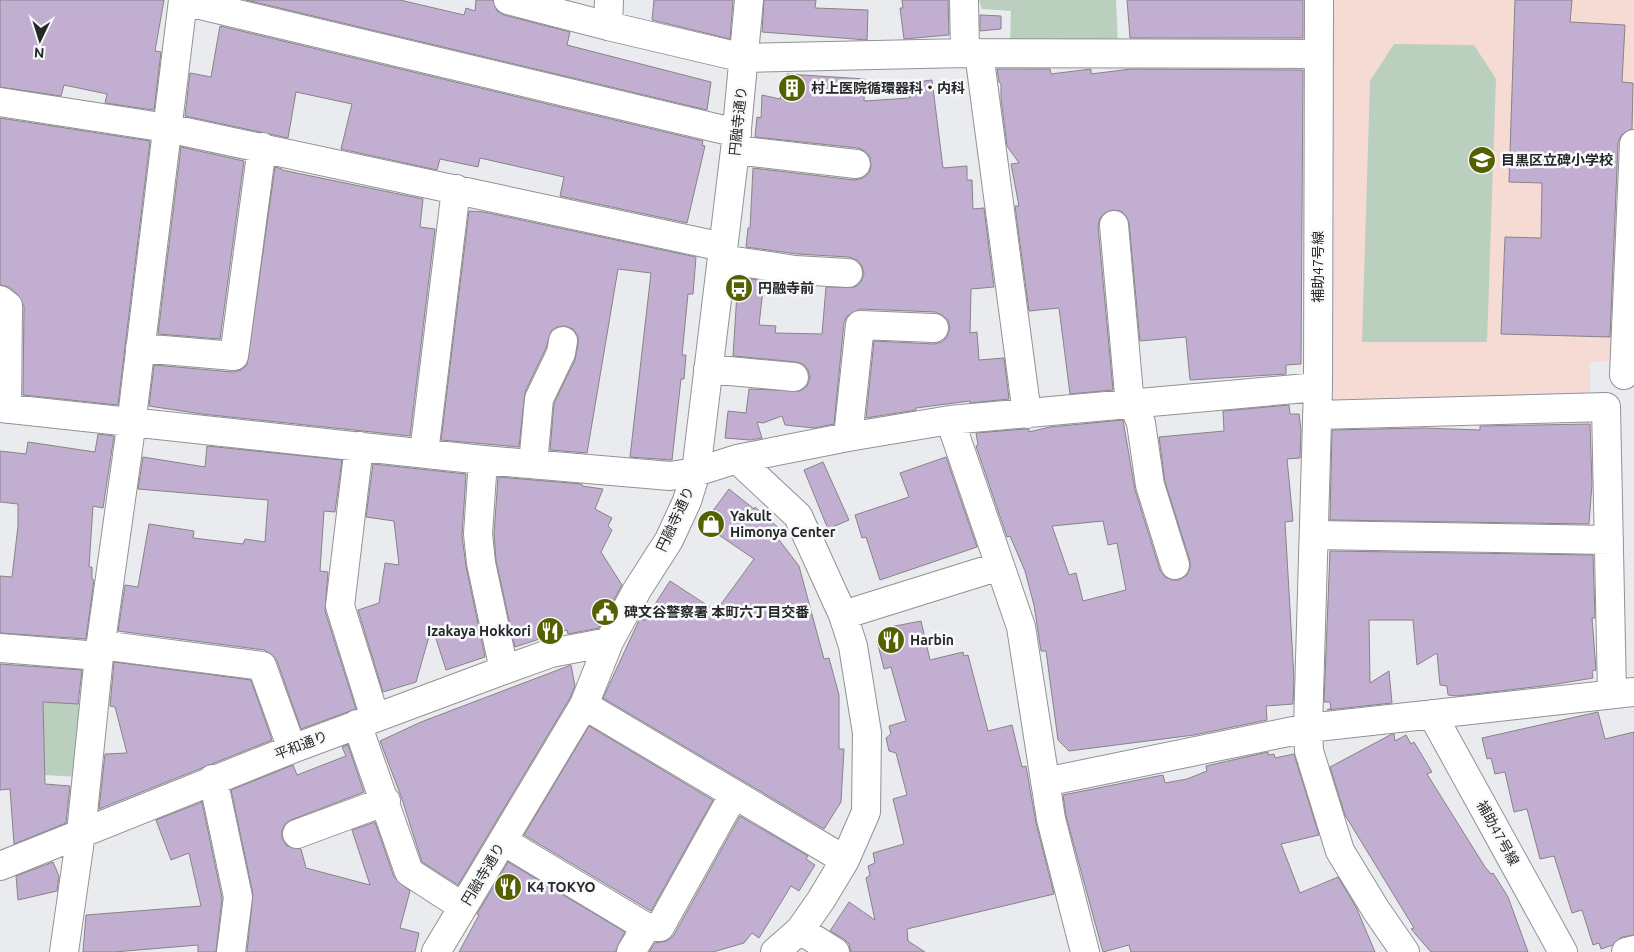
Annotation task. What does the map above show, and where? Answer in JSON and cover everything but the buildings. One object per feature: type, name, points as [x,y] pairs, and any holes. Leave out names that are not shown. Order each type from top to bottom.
[{"type":"street","points":[[64,952],[81,833],[100,651],[131,422],[183,0],[736,142],[856,164]]},
{"type":"street","points":[[508,0],[608,13],[744,58],[972,53],[1318,54]]},
{"type":"street","name":"円融寺通り","points":[[436,952],[584,705],[609,642],[637,590],[669,540],[696,472],[736,142],[749,0]]},
{"type":"street","points":[[964,0],[1026,414]]},
{"type":"street","name":"補助47号線","points":[[1319,0],[1318,386],[1308,728],[1309,751],[1340,851],[1376,910],[1405,952]]},
{"type":"street","points":[[0,102],[167,128],[262,147],[456,189],[795,270],[848,273]]},
{"type":"street","points":[[1624,375],[1634,144]]},
{"type":"street","points":[[140,348],[234,356],[262,147]]},
{"type":"street","points":[[424,453],[456,189]]},
{"type":"street","points":[[1114,224],[1129,394],[1135,404],[1141,423],[1150,485],[1175,564]]},
{"type":"street","points":[[0,300],[8,306],[3,409],[483,460],[670,476],[696,472],[737,459],[848,437],[950,420],[1318,386]]},
{"type":"street","points":[[848,437],[860,325],[934,328]]},
{"type":"street","points":[[533,464],[539,399],[561,353],[563,341]]},
{"type":"street","points":[[708,369],[794,377]]},
{"type":"street","points":[[1045,782],[1308,728],[1623,693],[1609,540],[1606,407],[1317,415]]},
{"type":"street","points":[[950,420],[967,463],[1021,627],[1051,819],[1085,952]]},
{"type":"street","points":[[359,446],[340,606],[386,801],[409,872],[463,906]]},
{"type":"street","points":[[737,459],[798,516],[843,615],[853,646],[867,733],[866,812],[845,860],[821,900],[800,930],[775,952]]},
{"type":"street","points":[[483,460],[478,534],[481,564],[504,670]]},
{"type":"street","points":[[1314,535],[1609,540]]},
{"type":"street","points":[[843,615],[1000,566]]},
{"type":"street","name":"平和通り","points":[[0,866],[213,779],[504,670],[551,653],[609,642]]},
{"type":"street","points":[[0,648],[100,651],[262,666],[292,749]]},
{"type":"street","points":[[584,705],[845,860]]},
{"type":"street","name":"補助47号線","points":[[1432,714],[1563,952]]},
{"type":"street","points":[[213,779],[238,897],[231,952]]},
{"type":"street","points":[[503,841],[646,927],[660,927],[734,794]]},
{"type":"street","points":[[297,834],[386,801]]},
{"type":"street","points":[[631,952],[646,927]]},
{"type":"street","points":[[800,930],[835,952]]},
{"type":"street","points":[[1626,952],[1634,950]]},
{"type":"shaded area","name":"目黒区立碑小学校","points":[[1332,0],[1634,0],[1633,359],[1590,362],[1590,398],[1327,408]]},
{"type":"green space","points":[[979,0],[1116,0],[1118,46],[1010,43],[1011,11],[982,9]]},
{"type":"green space","points":[[1394,44],[1474,45],[1496,79],[1487,342],[1362,342],[1370,81]]},
{"type":"green space","points":[[42,701],[86,704],[79,777],[45,775]]},
{"type":"place","name":"村上医院循環器科・内科","points":[[792,88]]},
{"type":"place","name":"目黒区立碑小学校","points":[[1482,160]]},
{"type":"place","name":"円融寺前","points":[[739,288]]},
{"type":"place","name":"Yakult Himonya Center","points":[[711,524]]},
{"type":"place","name":"碑文谷警察署 本町六丁目交番","points":[[605,612]]},
{"type":"place","name":"Izakaya Hokkori","points":[[550,631]]},
{"type":"place","name":"Harbin","points":[[891,640]]},
{"type":"place","name":"K4 TOKYO","points":[[508,887]]}]
